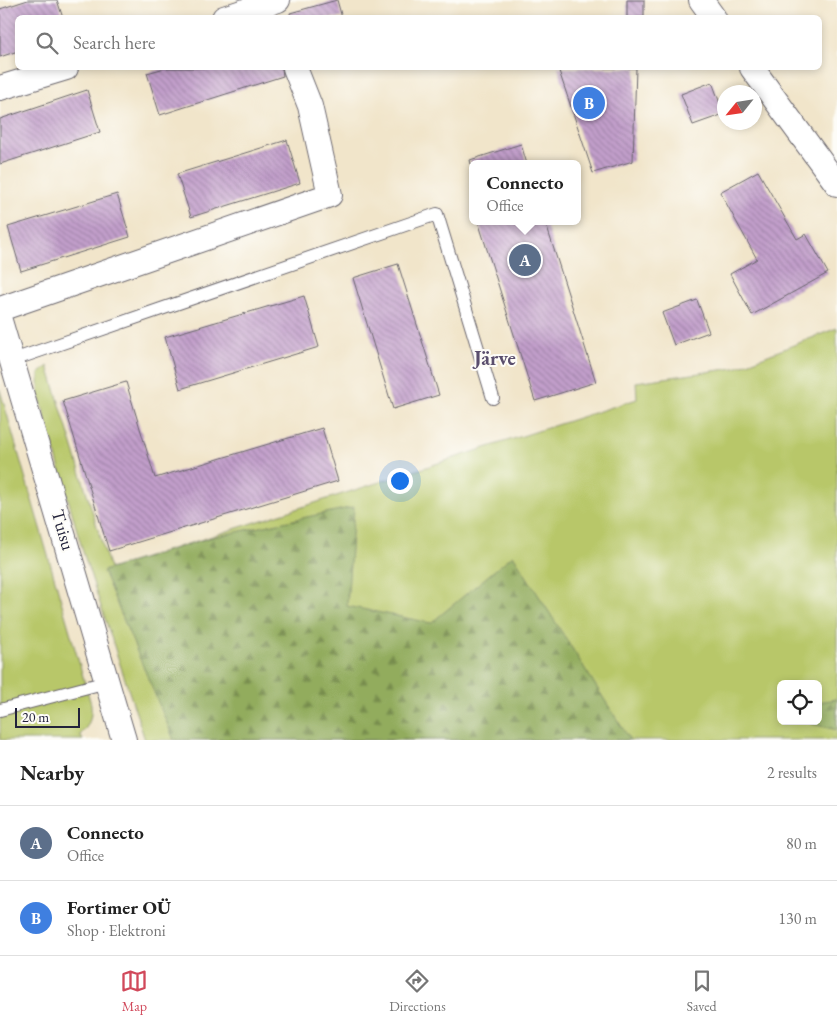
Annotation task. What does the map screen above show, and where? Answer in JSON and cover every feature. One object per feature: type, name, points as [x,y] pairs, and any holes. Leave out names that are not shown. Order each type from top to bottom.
[{"type":"street","points":[[701,0],[712,15]]},
{"type":"street","points":[[235,15],[273,5]]},
{"type":"street","points":[[0,88],[59,70]]},
{"type":"street","points":[[0,309],[330,196],[310,106],[296,70]]},
{"type":"street","points":[[753,70],[837,184]]},
{"type":"street","name":"Tuisu","points":[[0,321],[124,740]]},
{"type":"lane","points":[[7,349],[438,214],[493,398]]},
{"type":"lane","points":[[0,710],[107,682]]},
{"type":"green space","points":[[837,328],[837,740],[145,740],[83,552],[39,395],[39,374],[48,366],[110,569],[637,399],[636,382],[735,368]]},
{"type":"green space","points":[[0,390],[91,704],[90,721],[80,735],[83,740],[0,740]]},
{"type":"green space","points":[[354,507],[347,606],[431,623],[513,555],[630,740],[174,740],[103,571],[208,538]]},
{"type":"green space","points":[[837,699],[837,730],[816,725],[822,725],[822,701]]},
{"type":"building","points":[[28,0],[57,0],[62,15],[15,15],[15,52],[0,57],[0,9]]},
{"type":"building","points":[[337,0],[341,15],[290,15],[290,13]]},
{"type":"building","points":[[627,0],[644,0],[644,15],[627,15]]},
{"type":"building","points":[[158,70],[282,70],[283,76],[160,115],[147,73]]},
{"type":"building","points":[[559,70],[636,70],[633,161],[593,173]]},
{"type":"building","points":[[712,82],[717,95],[717,116],[693,125],[681,94]]},
{"type":"building","points":[[87,90],[100,132],[0,164],[0,119]]},
{"type":"building","points":[[287,140],[300,183],[191,217],[177,174]]},
{"type":"building","points":[[521,144],[526,160],[470,160]]},
{"type":"building","points":[[758,171],[797,239],[806,234],[828,273],[752,315],[730,274],[757,259],[720,192]]},
{"type":"building","points":[[117,194],[130,237],[21,271],[8,227]]},
{"type":"building","points":[[479,225],[546,225],[596,382],[535,401]]},
{"type":"building","points":[[398,264],[439,395],[393,409],[353,278]]},
{"type":"building","points":[[304,296],[319,347],[180,389],[165,337]]},
{"type":"building","points":[[697,300],[709,332],[674,345],[662,313]]},
{"type":"building","points":[[126,382],[155,478],[322,428],[338,481],[109,551],[63,401]]},
{"type":"place","name":"Fortimer OÜ","points":[[589,103]]},
{"type":"place","name":"Connecto","points":[[525,260]]},
{"type":"district","name":"Järve","points":[[495,358]]}]
